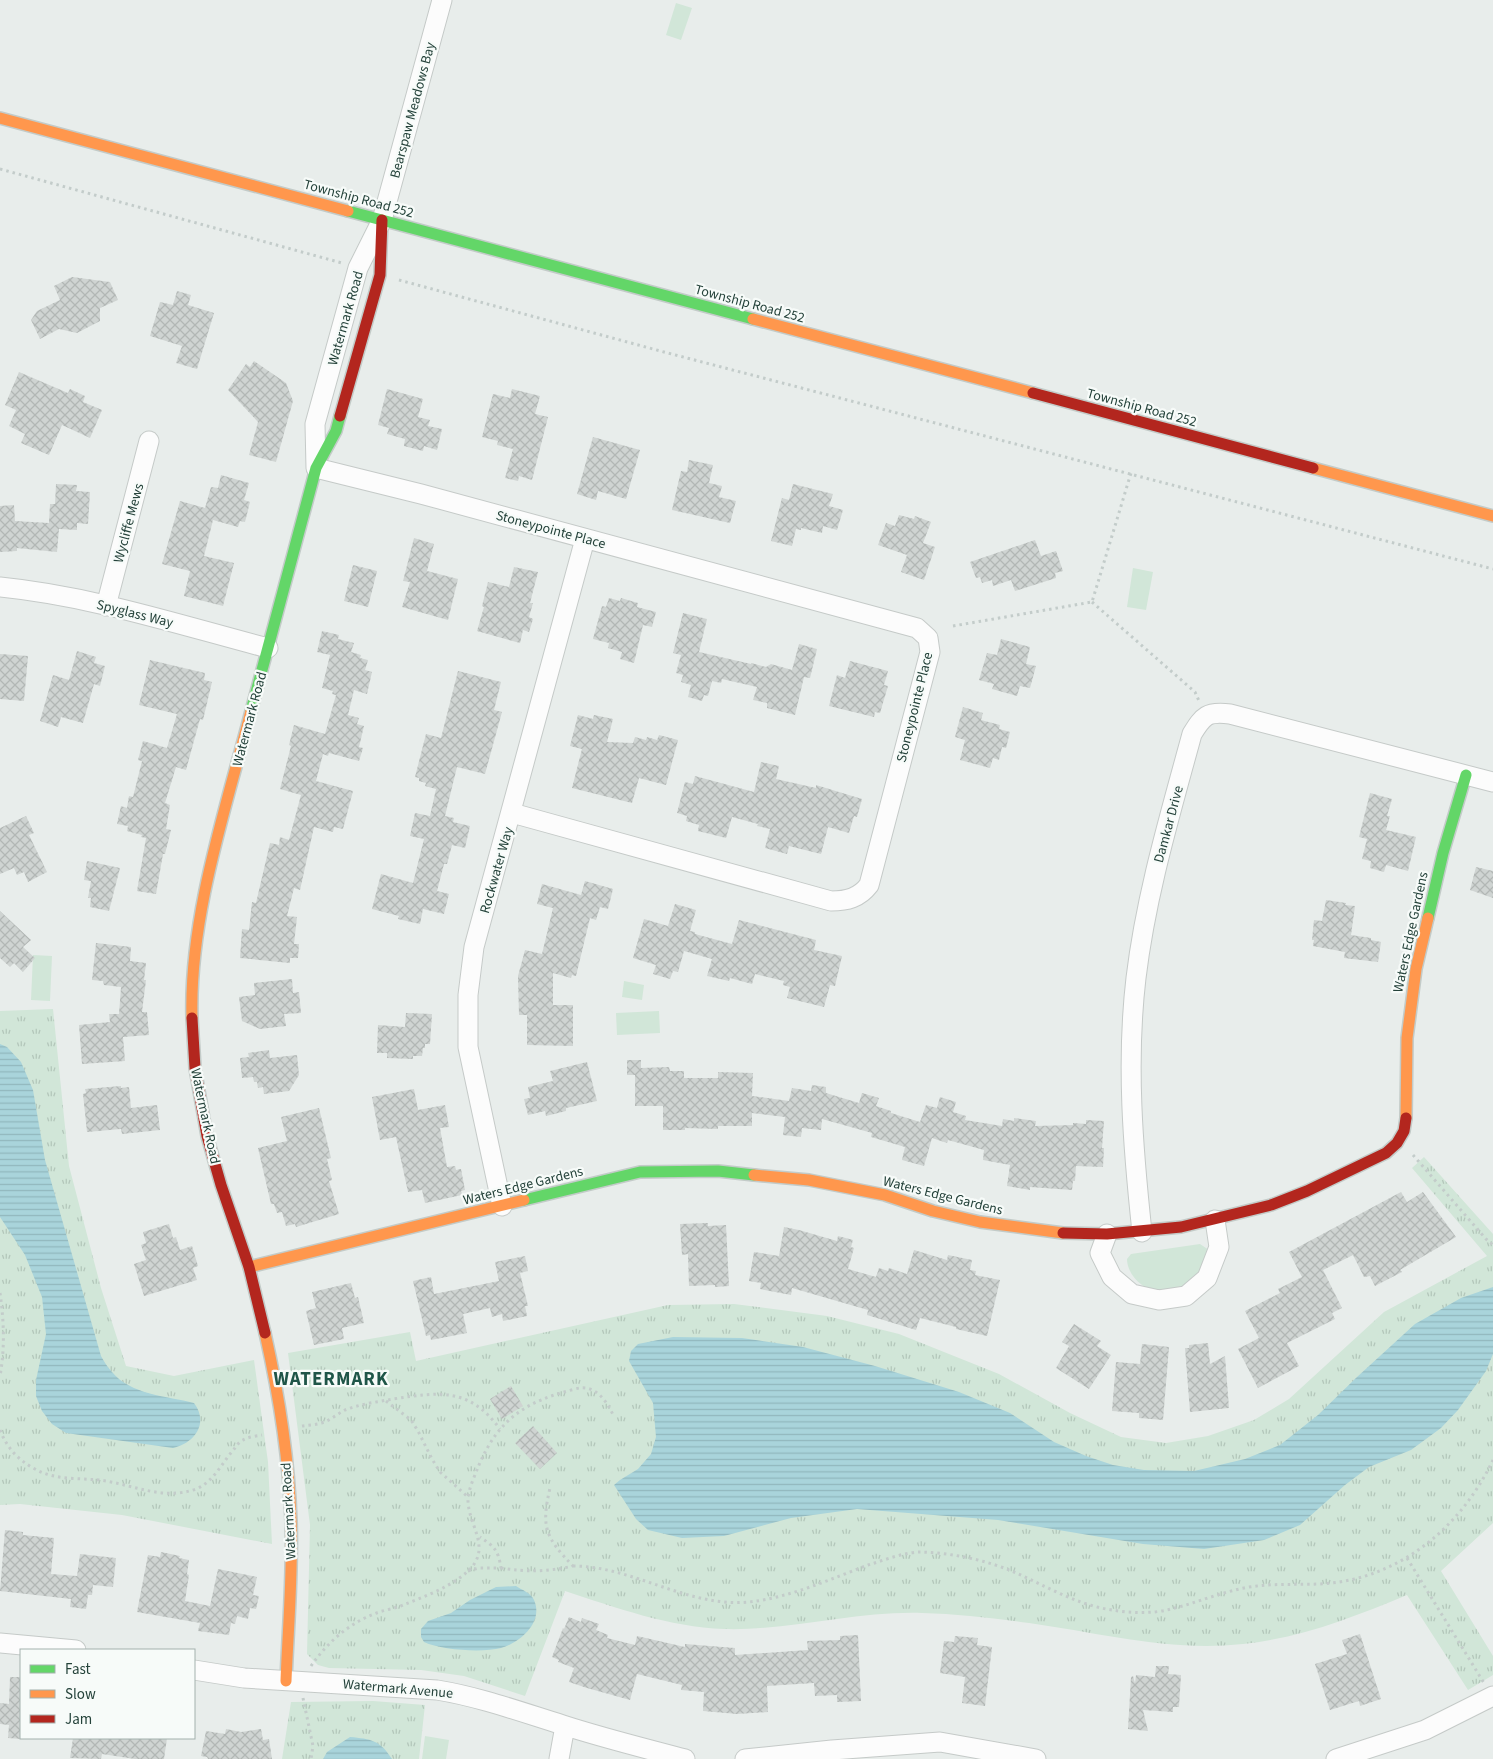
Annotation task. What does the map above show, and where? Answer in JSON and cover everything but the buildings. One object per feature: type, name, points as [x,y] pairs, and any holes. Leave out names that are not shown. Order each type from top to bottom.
[{"type":"street","name":"Bearspaw Meadows Bay","points":[[382,220],[442,0]]},
{"type":"street","name":"Township Road 252","points":[[0,118],[1493,516]]},
{"type":"street","name":"Watermark Road","points":[[316,468],[315,424],[358,268],[382,220]]},
{"type":"street","name":"Watermark Road","points":[[293,1681],[290,1519],[282,1430],[273,1367],[249,1267],[221,1184],[201,1108],[193,1052],[192,999],[198,942],[212,859],[316,468],[336,431],[380,275],[382,220]]},
{"type":"street","name":"Wycliffe Mews","points":[[106,606],[149,441]]},
{"type":"street","name":"Stoneypointe Place","points":[[316,468],[420,494],[917,628],[928,638],[930,652],[869,885],[862,894],[842,900],[831,900],[512,814]]},
{"type":"street","name":"Rockwater Way","points":[[502,1206],[468,1047],[468,995],[474,947],[512,814],[585,539]]},
{"type":"street","name":"Spyglass Way","points":[[0,587],[34,591],[106,606],[268,648]]},
{"type":"street","points":[[1206,715],[1217,712],[1230,714],[1493,782]]},
{"type":"street","name":"Damkar Drive","points":[[1142,1232],[1132,1114],[1132,1026],[1136,978],[1156,868],[1192,734],[1206,715]]},
{"type":"street","name":"Waters Edge Gardens","points":[[249,1267],[640,1172],[718,1171],[809,1180],[885,1195],[933,1211],[980,1222],[1052,1233],[1107,1234],[1181,1227],[1271,1205],[1307,1191],[1386,1153],[1404,1131],[1407,1112],[1407,1038],[1416,968],[1443,853],[1466,775]]},
{"type":"street","points":[[1107,1234],[1100,1253],[1112,1277],[1132,1294],[1160,1300],[1186,1296],[1207,1278],[1219,1247],[1215,1220]]},
{"type":"street","points":[[0,1643],[65,1649]]},
{"type":"street","name":"Watermark Avenue","points":[[195,1670],[244,1678],[459,1693],[565,1726],[685,1759]]},
{"type":"street","points":[[1336,1759],[1425,1730],[1492,1696]]},
{"type":"street","points":[[559,1759],[565,1726]]},
{"type":"street","points":[[745,1759],[831,1754],[940,1742],[1036,1759]]},
{"type":"path","points":[[0,169],[358,268]]},
{"type":"path","points":[[380,275],[664,352],[1493,569]]},
{"type":"path","points":[[1092,602],[1131,474]]},
{"type":"path","points":[[953,626],[1092,602]]},
{"type":"path","points":[[1092,602],[1194,692],[1206,715]]},
{"type":"path","points":[[1399,1139],[1493,1245]]},
{"type":"path","points":[[0,1293],[4,1319],[0,1376]]},
{"type":"path","points":[[501,1568],[498,1554],[493,1546],[479,1536],[473,1524],[468,1497],[483,1454],[500,1430],[512,1416],[532,1402],[579,1388],[596,1392],[607,1402],[614,1417]]},
{"type":"path","points":[[0,1430],[5,1442],[18,1458],[36,1470],[68,1478],[100,1480],[154,1493],[179,1494],[198,1488],[212,1478],[228,1456],[243,1440],[282,1430],[322,1423],[345,1410],[385,1400],[425,1394],[443,1394],[461,1398],[478,1406],[491,1417],[500,1430]]},
{"type":"path","points":[[385,1400],[411,1420],[440,1472],[468,1497]]},
{"type":"path","points":[[311,1759],[313,1746],[293,1681],[322,1649],[348,1627],[374,1614],[402,1606],[479,1568],[501,1568],[532,1572],[573,1566],[588,1566],[707,1600],[750,1602],[782,1595],[890,1558],[925,1552],[978,1560],[1012,1571],[1087,1605],[1112,1610],[1138,1612],[1170,1610],[1231,1591],[1254,1586],[1319,1584],[1350,1580],[1378,1572],[1407,1558],[1431,1541],[1463,1509],[1485,1477],[1493,1460]]},
{"type":"path","points":[[550,1488],[545,1526],[558,1550],[573,1566]]},
{"type":"path","points":[[468,1572],[477,1558],[479,1536]]},
{"type":"path","points":[[1407,1558],[1492,1696]]},
{"type":"green space","points":[[676,3],[692,8],[681,40],[666,35]]},
{"type":"green space","points":[[1133,568],[1153,572],[1146,610],[1127,607]]},
{"type":"green space","points":[[33,955],[52,956],[50,1001],[31,1000]]},
{"type":"green space","points":[[624,981],[644,985],[642,1000],[622,997]]},
{"type":"green space","points":[[53,1009],[69,1166],[101,1288],[126,1366],[174,1376],[254,1360],[268,1462],[272,1544],[122,1515],[20,1504],[0,1505],[0,1011]]},
{"type":"green space","points":[[659,1011],[660,1033],[617,1035],[616,1013]]},
{"type":"green space","points":[[1424,1157],[1493,1234],[1493,1523],[1441,1571],[1493,1656],[1493,1675],[1468,1690],[1407,1595],[1327,1626],[1286,1637],[1243,1644],[1188,1646],[1162,1644],[1002,1619],[922,1613],[872,1615],[773,1627],[724,1629],[663,1621],[565,1591],[525,1696],[464,1676],[421,1670],[329,1668],[318,1665],[307,1654],[310,1525],[288,1353],[410,1332],[416,1361],[668,1305],[734,1304],[827,1316],[899,1334],[999,1374],[1070,1413],[1121,1437],[1166,1443],[1208,1436],[1254,1420],[1289,1399],[1384,1312],[1487,1256],[1412,1168]]},
{"type":"green space","points":[[1200,1244],[1209,1250],[1208,1262],[1186,1288],[1161,1291],[1146,1288],[1136,1280],[1128,1265],[1127,1259],[1131,1254]]},
{"type":"green space","points":[[373,1701],[425,1705],[419,1759],[282,1759],[291,1702]]},
{"type":"green space","points":[[425,1736],[449,1740],[446,1759],[422,1759]]},
{"type":"water","points":[[0,1044],[7,1047],[21,1062],[33,1090],[45,1160],[101,1356],[112,1372],[129,1386],[150,1394],[194,1403],[198,1410],[200,1425],[188,1442],[173,1448],[66,1433],[52,1424],[42,1411],[36,1396],[36,1380],[46,1334],[42,1297],[25,1255],[0,1217]]},
{"type":"water","points":[[1493,1287],[1493,1354],[1486,1371],[1458,1410],[1441,1428],[1411,1450],[1369,1467],[1345,1485],[1300,1525],[1264,1540],[1204,1549],[1143,1544],[998,1520],[857,1509],[791,1518],[724,1536],[682,1538],[648,1530],[636,1519],[614,1485],[638,1469],[651,1454],[656,1437],[653,1403],[629,1361],[631,1351],[638,1344],[673,1337],[742,1338],[803,1347],[875,1366],[959,1392],[1010,1413],[1054,1442],[1113,1465],[1144,1470],[1194,1471],[1245,1459],[1280,1445],[1318,1415],[1415,1324],[1461,1298]]},
{"type":"water","points":[[516,1586],[533,1598],[536,1616],[533,1624],[516,1641],[493,1650],[462,1650],[431,1645],[424,1642],[421,1637],[421,1629],[428,1621],[451,1613],[470,1600],[496,1587]]},
{"type":"water","points":[[350,1737],[379,1744],[392,1759],[323,1759],[327,1752]]},
{"type":"traffic: fast","points":[[348,211],[753,319]]},
{"type":"traffic: fast","points":[[251,711],[316,468],[336,431],[340,416]]},
{"type":"traffic: fast","points":[[1428,918],[1443,853],[1466,775]]},
{"type":"traffic: fast","points":[[524,1200],[640,1172],[718,1171],[754,1175]]},
{"type":"traffic: slow","points":[[0,118],[348,211]]},
{"type":"traffic: slow","points":[[753,319],[1033,393]]},
{"type":"traffic: slow","points":[[1313,468],[1493,516]]},
{"type":"traffic: slow","points":[[192,1018],[196,941],[203,902],[211,863],[251,711]]},
{"type":"traffic: slow","points":[[1406,1118],[1407,1038],[1416,969],[1428,918]]},
{"type":"traffic: slow","points":[[754,1175],[809,1180],[885,1195],[933,1211],[980,1222],[1063,1233]]},
{"type":"traffic: slow","points":[[249,1267],[524,1200]]},
{"type":"traffic: slow","points":[[265,1333],[275,1380],[290,1497],[291,1561],[286,1681]]},
{"type":"traffic: jam","points":[[340,416],[380,275],[382,220]]},
{"type":"traffic: jam","points":[[1033,393],[1313,468]]},
{"type":"traffic: jam","points":[[192,1018],[195,1068],[207,1136],[221,1185],[249,1267],[265,1333]]},
{"type":"traffic: jam","points":[[1063,1233],[1107,1234],[1181,1227],[1271,1205],[1307,1191],[1386,1153],[1397,1143],[1404,1131],[1406,1118]]},
{"type":"district","name":"WATERMARK","points":[[331,1378]]}]
